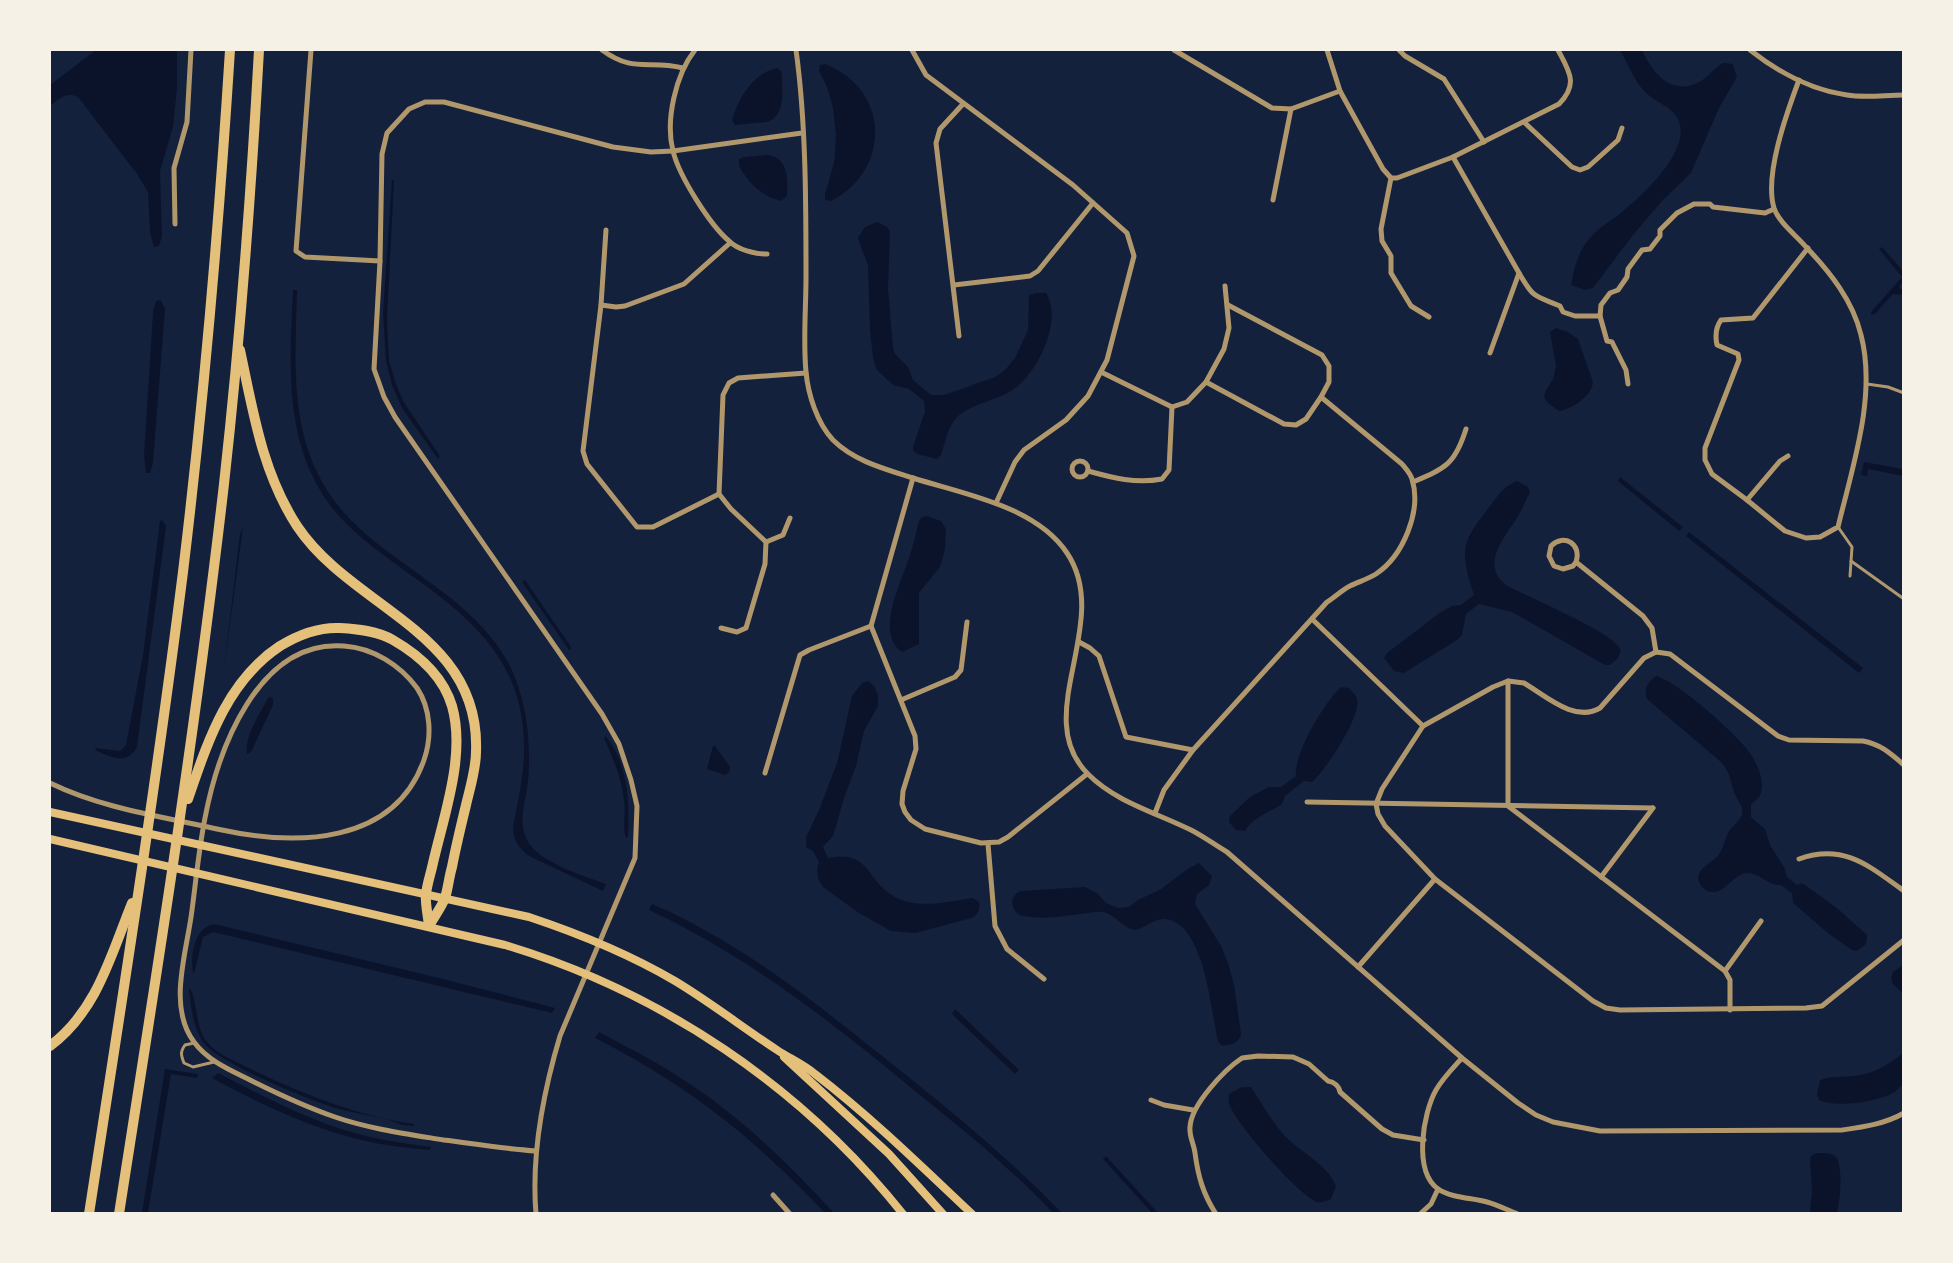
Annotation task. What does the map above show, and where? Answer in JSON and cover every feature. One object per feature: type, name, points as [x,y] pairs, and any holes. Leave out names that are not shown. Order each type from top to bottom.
[{"type":"highway","points":[[89,1214],[140,883],[183,573],[212,297],[230,50]]},
{"type":"highway","points":[[119,1214],[180,821],[224,485],[238,339],[259,50]]},
{"type":"highway","points":[[238,339],[256,429],[266,465],[280,498],[298,527],[321,555],[349,580],[438,650],[450,663],[465,691],[474,722],[476,752],[474,769],[445,898],[429,926]]},
{"type":"highway","points":[[180,821],[205,748],[223,711],[247,675],[267,655],[291,639],[323,629],[350,629],[376,633],[401,645],[427,664],[447,693],[455,723],[457,747],[454,770],[426,894],[429,926]]},
{"type":"highway","points":[[50,1046],[72,1027],[92,1000],[140,883]]},
{"type":"main road","points":[[50,812],[219,851],[529,917],[581,935],[631,957],[674,980],[717,1007],[778,1051],[815,1073],[856,1107],[972,1214]]},
{"type":"main road","points":[[50,839],[511,946],[618,988],[707,1037],[752,1067],[842,1143],[903,1214]]},
{"type":"main road","points":[[778,1051],[801,1075],[870,1136],[944,1214]]},
{"type":"street","points":[[175,224],[174,168],[187,122],[191,50]]},
{"type":"street","points":[[311,50],[296,251],[305,257],[380,261]]},
{"type":"street","points":[[603,50],[624,63],[635,66],[666,64],[683,68]]},
{"type":"street","points":[[695,50],[683,68],[674,98],[673,151],[681,172],[710,220],[730,243],[755,254],[767,254]]},
{"type":"street","points":[[796,50],[806,215],[806,373],[812,400],[821,422],[833,440],[860,460],[996,503],[1045,530],[1066,550],[1076,567],[1083,593],[1079,642],[1066,703],[1066,717],[1070,745],[1087,774],[1105,788],[1193,831],[1227,852],[1462,1058],[1536,1115],[1553,1122],[1586,1130],[1842,1130],[1867,1127],[1904,1113]]},
{"type":"street","points":[[912,50],[926,75],[1073,185],[1127,233],[1134,256],[1107,360],[1088,396],[1066,420],[1024,450],[1015,462],[996,503]]},
{"type":"street","points":[[1174,50],[1272,108],[1291,109],[1340,91]]},
{"type":"street","points":[[1327,50],[1340,91],[1383,170],[1391,177],[1403,177],[1453,157],[1559,104],[1569,95],[1571,83],[1569,73],[1558,50]]},
{"type":"street","points":[[1399,50],[1444,79],[1484,142]]},
{"type":"street","points":[[1750,50],[1768,64],[1820,88],[1848,95],[1904,95]]},
{"type":"street","points":[[1799,80],[1780,133],[1774,172],[1774,209],[1808,248],[1849,302],[1861,332],[1866,362],[1862,425],[1838,527],[1820,537],[1806,538],[1785,531],[1712,474],[1705,460],[1705,448],[1739,360],[1738,354],[1717,345],[1715,339],[1718,325],[1721,320],[1753,318],[1808,248]]},
{"type":"street","points":[[536,1214],[534,1178],[544,1095],[560,1036],[635,858],[637,806],[619,744],[602,714],[395,417],[384,396],[374,369],[380,261],[382,154],[387,133],[409,109],[425,102],[444,102],[613,147],[651,152],[802,133]]},
{"type":"street","points":[[959,336],[936,143],[940,129],[963,104]]},
{"type":"street","points":[[1273,200],[1291,109]]},
{"type":"street","points":[[1525,123],[1572,167],[1580,170],[1588,167],[1618,140],[1622,128]]},
{"type":"street","points":[[1453,157],[1530,293],[1540,300],[1560,306],[1563,312],[1575,316],[1600,316]]},
{"type":"street","points":[[1391,177],[1381,229],[1383,241],[1390,256],[1391,273],[1412,306],[1429,317]]},
{"type":"street","points":[[954,285],[1030,276],[1038,271],[1094,203]]},
{"type":"street","points":[[1628,384],[1626,370],[1612,342],[1607,341],[1600,316],[1601,305],[1610,293],[1618,290],[1628,277],[1628,269],[1642,250],[1650,249],[1660,236],[1660,231],[1677,213],[1694,204],[1710,204],[1713,207],[1765,213],[1774,209]]},
{"type":"street","points":[[606,230],[601,305],[584,451],[587,464],[637,527],[653,527],[719,494]]},
{"type":"street","points":[[601,305],[625,306],[684,284],[730,243]]},
{"type":"street","points":[[1490,353],[1519,273]]},
{"type":"street","points":[[1101,372],[1172,407],[1187,402],[1206,382],[1224,349],[1229,328],[1225,286]]},
{"type":"street","points":[[1206,382],[1284,424],[1296,425],[1306,419],[1329,382],[1329,366],[1322,355],[1228,305]]},
{"type":"street","points":[[721,628],[737,632],[746,628],[765,564],[766,542],[719,494],[723,395],[729,383],[738,378],[806,373]]},
{"type":"street","points":[[1155,813],[1164,790],[1193,750],[1327,602],[1348,587],[1375,575],[1389,563],[1399,549],[1415,508],[1411,476],[1402,464],[1321,397]]},
{"type":"street","points":[[1088,471],[1130,481],[1147,482],[1162,479],[1169,470],[1172,407]]},
{"type":"street","points":[[1413,482],[1442,470],[1459,451],[1466,429]]},
{"type":"street","points":[[1747,500],[1780,461],[1788,456]]},
{"type":"street","points":[[913,478],[871,626],[915,736],[916,749],[903,791],[902,804],[905,812],[911,820],[925,829],[988,844],[1008,837],[1087,774]]},
{"type":"street","points":[[766,542],[783,535],[790,518]]},
{"type":"street","points":[[1559,540],[1569,541],[1576,547],[1578,557],[1576,562],[1573,566],[1563,569],[1554,566],[1549,556],[1551,546],[1559,540]]},
{"type":"street","points":[[1576,562],[1643,616],[1652,628],[1656,652]]},
{"type":"street","points":[[1312,619],[1423,726]]},
{"type":"street","points":[[901,700],[955,677],[961,670],[967,622]]},
{"type":"street","points":[[765,773],[800,655],[871,626]]},
{"type":"street","points":[[1079,642],[1099,656],[1126,737],[1193,750]]},
{"type":"street","points":[[50,783],[85,798],[111,805],[222,830],[258,837],[282,839],[331,836],[366,824],[388,810],[411,786],[426,753],[428,715],[421,695],[396,666],[376,654],[355,647],[330,646],[304,652],[282,664],[260,686],[242,713],[234,728],[207,811],[187,948],[179,995],[182,1020],[194,1043],[215,1062],[284,1097],[336,1118],[391,1132],[536,1151]]},
{"type":"street","points":[[1904,765],[1883,747],[1874,743],[1789,740],[1778,736],[1670,654],[1656,652],[1644,658],[1600,708],[1592,713],[1581,714],[1570,711],[1524,683],[1508,681],[1493,687],[1423,726],[1382,789],[1376,804],[1378,814],[1385,826],[1435,879],[1593,1001],[1606,1008],[1653,1011],[1822,1006],[1904,940]]},
{"type":"street","points":[[1508,681],[1508,806]]},
{"type":"street","points":[[1307,802],[1653,808],[1601,877]]},
{"type":"street","points":[[1508,806],[1725,971],[1730,980],[1730,1010]]},
{"type":"street","points":[[988,844],[995,926],[1007,949],[1044,979]]},
{"type":"street","points":[[1799,859],[1809,855],[1845,854],[1868,865],[1904,891]]},
{"type":"street","points":[[1358,967],[1435,879]]},
{"type":"street","points":[[1725,971],[1761,921]]},
{"type":"street","points":[[1216,1214],[1197,1173],[1190,1126],[1193,1110],[1207,1092],[1242,1059],[1258,1056],[1293,1057],[1310,1064],[1328,1081],[1332,1081],[1340,1092],[1382,1130],[1394,1135],[1424,1140]]},
{"type":"street","points":[[1462,1058],[1436,1090],[1426,1119],[1423,1157],[1425,1170],[1438,1189],[1486,1202],[1518,1214]]},
{"type":"street","points":[[1151,1100],[1164,1105],[1193,1110]]},
{"type":"street","points":[[1420,1214],[1431,1204],[1438,1189]]},
{"type":"street","points":[[773,1196],[790,1214]]},
{"type":"lane","points":[[1866,383],[1904,393]]},
{"type":"lane","points":[[1838,527],[1852,547],[1850,576]]},
{"type":"lane","points":[[1851,561],[1904,599]]},
{"type":"lane","points":[[194,1043],[185,1045],[182,1050],[184,1063],[193,1066],[215,1062]]},
{"type":"water","points":[[96,50],[177,50],[177,88],[173,127],[160,171],[162,236],[159,246],[154,247],[150,232],[148,192],[137,174],[78,97],[66,95],[50,106],[50,85]]},
{"type":"water","points":[[1620,50],[1642,50],[1657,74],[1672,84],[1691,85],[1701,81],[1723,63],[1733,64],[1737,77],[1719,108],[1691,173],[1662,201],[1633,235],[1593,288],[1585,290],[1571,285],[1582,249],[1601,227],[1631,204],[1664,170],[1679,144],[1681,131],[1675,115],[1642,88]]},
{"type":"water","points":[[825,64],[846,76],[862,92],[872,110],[875,130],[873,151],[865,170],[851,187],[831,201],[825,200],[825,194],[834,163],[836,135],[833,108],[827,87],[819,71],[820,65]]},
{"type":"water","points":[[777,68],[782,75],[782,102],[777,114],[767,122],[735,125],[732,120],[748,88],[761,75]]},
{"type":"water","points":[[767,155],[779,160],[785,170],[787,196],[781,201],[756,188],[739,166],[739,159],[744,157]]},
{"type":"water","points":[[392,179],[394,181],[387,319],[389,361],[403,401],[440,456],[438,459],[402,408],[392,385],[386,361],[383,313]]},
{"type":"water","points":[[877,222],[887,227],[890,232],[888,289],[893,348],[895,354],[908,367],[913,380],[931,395],[944,395],[995,377],[1005,370],[1015,358],[1028,330],[1029,295],[1046,293],[1051,305],[1052,318],[1045,347],[1030,373],[1011,391],[969,409],[957,417],[949,430],[941,455],[937,459],[917,454],[913,450],[925,412],[924,401],[909,389],[893,385],[877,370],[873,358],[868,266],[858,238],[865,227]]},
{"type":"water","points":[[1882,247],[1903,271],[1903,281],[1899,287],[1903,295],[1893,294],[1875,314],[1871,315],[1871,312],[1902,277],[1879,249]]},
{"type":"water","points":[[293,290],[297,290],[296,381],[299,411],[314,467],[329,493],[357,526],[458,604],[481,625],[501,650],[518,686],[526,721],[529,772],[522,817],[526,838],[530,845],[545,858],[565,869],[606,884],[603,891],[529,856],[516,841],[513,828],[524,754],[521,712],[513,685],[486,640],[447,603],[356,533],[328,502],[308,467],[300,443],[292,393]]},
{"type":"water","points":[[161,300],[165,309],[153,463],[150,473],[146,473],[144,455],[153,312],[156,301]]},
{"type":"water","points":[[1556,328],[1578,339],[1593,382],[1585,397],[1570,408],[1559,411],[1544,397],[1553,379],[1556,366],[1550,332]]},
{"type":"water","points":[[1864,462],[1903,469],[1903,476],[1868,469],[1867,476],[1861,475]]},
{"type":"water","points":[[1620,477],[1683,527],[1679,531],[1618,481]]},
{"type":"water","points":[[1517,481],[1528,487],[1530,492],[1497,552],[1495,569],[1498,577],[1506,585],[1603,634],[1621,650],[1618,658],[1610,665],[1605,665],[1512,612],[1479,604],[1466,614],[1462,635],[1457,640],[1404,673],[1394,671],[1384,658],[1387,653],[1441,612],[1452,606],[1461,605],[1474,595],[1466,567],[1465,548],[1468,539],[1499,495],[1508,485]]},
{"type":"water","points":[[927,516],[941,521],[946,529],[945,549],[940,567],[919,593],[919,644],[902,652],[894,643],[891,633],[892,607],[919,521],[922,517]]},
{"type":"water","points":[[162,520],[166,526],[137,747],[128,756],[118,758],[95,750],[96,748],[120,751],[126,745],[143,655],[160,521]]},
{"type":"water","points":[[243,527],[224,669],[240,534]]},
{"type":"water","points":[[1689,532],[1863,668],[1859,673],[1686,536]]},
{"type":"water","points":[[525,580],[571,647],[571,650],[522,582]]},
{"type":"water","points":[[1656,676],[1678,688],[1706,710],[1750,753],[1758,767],[1762,783],[1760,795],[1751,804],[1751,817],[1765,829],[1770,845],[1784,867],[1787,877],[1797,885],[1802,883],[1837,908],[1867,935],[1866,944],[1857,951],[1829,934],[1793,903],[1792,893],[1781,885],[1772,884],[1747,873],[1737,877],[1716,892],[1708,891],[1701,885],[1698,879],[1701,870],[1720,853],[1729,831],[1741,817],[1742,808],[1728,772],[1722,763],[1647,699],[1647,686]]},
{"type":"water","points":[[868,681],[874,686],[878,695],[878,706],[864,731],[856,766],[833,836],[823,847],[828,858],[853,858],[861,863],[888,893],[899,899],[917,903],[936,903],[973,898],[979,902],[979,907],[978,913],[972,918],[915,933],[891,931],[859,913],[823,887],[818,879],[819,862],[813,851],[806,847],[806,837],[837,763],[852,696],[862,683]]},
{"type":"water","points":[[1341,687],[1349,688],[1354,693],[1357,707],[1348,730],[1325,767],[1312,782],[1304,781],[1285,796],[1282,804],[1257,819],[1245,831],[1236,830],[1229,822],[1230,816],[1250,797],[1269,787],[1281,787],[1296,776],[1296,767],[1311,729]]},
{"type":"water","points":[[271,697],[273,705],[251,752],[247,754],[250,733],[268,698]]},
{"type":"water","points":[[605,736],[619,758],[626,783],[629,824],[626,838],[621,784]]},
{"type":"water","points":[[713,746],[730,767],[729,772],[725,775],[707,769]]},
{"type":"water","points":[[1199,863],[1212,876],[1209,885],[1197,894],[1195,904],[1221,946],[1234,985],[1241,1034],[1236,1042],[1231,1044],[1221,1045],[1218,1041],[1209,991],[1198,952],[1189,936],[1178,924],[1161,919],[1135,930],[1103,912],[1034,917],[1019,915],[1012,902],[1014,896],[1021,891],[1085,887],[1097,893],[1106,903],[1118,908],[1129,907]]},
{"type":"water","points":[[652,904],[719,938],[812,1001],[964,1122],[1062,1213],[1053,1213],[983,1147],[817,1013],[718,947],[649,910]]},
{"type":"water","points":[[214,924],[555,1008],[552,1013],[213,932],[203,937],[194,974],[192,959],[195,944],[202,931]]},
{"type":"water","points":[[1903,965],[1903,994],[1893,984],[1891,978],[1893,972]]},
{"type":"water","points":[[190,988],[202,1035],[210,1046],[220,1053],[309,1095],[371,1115],[414,1124],[414,1126],[402,1125],[326,1105],[266,1081],[212,1051],[203,1042],[197,1030],[193,1017]]},
{"type":"water","points":[[955,1009],[1019,1070],[1015,1074],[952,1014]]},
{"type":"water","points":[[599,1032],[650,1059],[722,1107],[780,1157],[834,1213],[825,1213],[746,1137],[690,1094],[595,1038]]},
{"type":"water","points":[[1903,1053],[1903,1084],[1893,1093],[1877,1099],[1846,1104],[1819,1100],[1817,1094],[1820,1080],[1866,1074],[1886,1065]]},
{"type":"water","points":[[165,1069],[198,1074],[197,1078],[171,1074],[148,1213],[142,1213]]},
{"type":"water","points":[[218,1073],[277,1103],[328,1125],[371,1137],[431,1147],[430,1150],[366,1141],[306,1123],[212,1078]]},
{"type":"water","points":[[1242,1087],[1251,1087],[1286,1137],[1327,1171],[1336,1186],[1331,1199],[1317,1202],[1309,1197],[1254,1141],[1233,1112],[1229,1102],[1229,1094]]},
{"type":"water","points":[[1816,1153],[1831,1154],[1838,1160],[1840,1183],[1837,1213],[1810,1213],[1812,1190],[1810,1161],[1811,1156]]},
{"type":"water","points":[[1106,1156],[1158,1213],[1152,1213],[1103,1159]]}]
